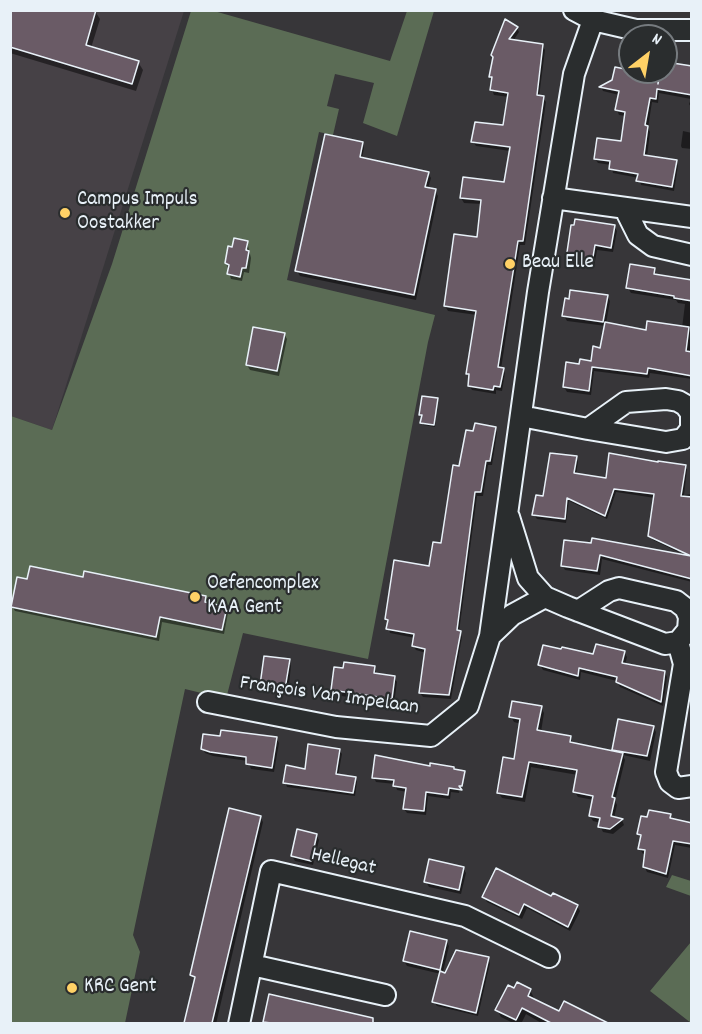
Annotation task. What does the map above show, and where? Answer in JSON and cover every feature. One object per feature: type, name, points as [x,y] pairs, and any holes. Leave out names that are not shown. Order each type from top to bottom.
[{"type":"street","points":[[574,10],[593,20],[636,30],[692,30]]},
{"type":"street","name":"François Van Impelaan","points":[[208,702],[336,727],[431,736],[468,706],[490,636],[553,198],[574,74],[593,20]]},
{"type":"street","points":[[553,198],[692,217]]},
{"type":"street","points":[[625,209],[638,235],[653,246],[692,255]]},
{"type":"street","points":[[521,416],[588,429]]},
{"type":"street","name":"François Van Impelaan","points":[[508,511],[528,578],[545,597],[665,645],[678,642]]},
{"type":"street","points":[[578,611],[609,591],[619,588],[676,601],[685,608],[689,617],[688,630],[678,642],[684,664],[666,772],[670,782],[678,788],[692,786]]},
{"type":"street","name":"François Van Impelaan","points":[[490,636],[512,615],[545,597]]},
{"type":"street","points":[[679,698],[692,715]]},
{"type":"street","name":"Hellegat","points":[[239,1023],[271,871],[465,916],[549,957]]},
{"type":"street","points":[[252,965],[385,995]]},
{"type":"shaded area","name":"Campus Impuls Oostakker","points":[[11,11],[184,11],[52,430],[11,416]]},
{"type":"green space","name":"Oefencomplex KAA Gent","points":[[191,11],[214,11],[390,61],[407,11],[434,11],[397,136],[363,123],[374,83],[335,74],[327,106],[339,109],[333,135],[319,132],[287,280],[435,315],[368,659],[243,633],[226,699],[185,689],[133,935],[140,952],[125,1023],[11,1023],[11,416],[52,430],[112,264]]},
{"type":"green space","points":[[672,875],[691,881],[691,896],[666,887]]},
{"type":"green space","points":[[691,942],[691,1023],[650,991]]},
{"type":"building","points":[[10,10],[96,10],[86,45],[139,61],[132,84],[10,47]]},
{"type":"building","points":[[505,19],[518,27],[509,39],[543,44],[537,95],[544,96],[523,241],[518,241],[498,367],[504,368],[500,387],[494,386],[493,390],[468,386],[469,374],[466,374],[476,311],[444,306],[454,234],[477,237],[481,200],[460,198],[463,177],[504,182],[510,147],[471,142],[475,122],[503,125],[508,93],[490,90],[492,77],[489,77],[493,57],[491,55]]},
{"type":"building","points":[[678,64],[692,66],[692,95],[657,89],[656,99],[650,98],[645,125],[648,126],[644,155],[677,160],[672,187],[636,181],[638,174],[609,169],[610,161],[594,159],[597,138],[621,141],[625,112],[615,110],[619,91],[599,87],[612,80],[615,67],[618,68],[618,84],[678,84]]},
{"type":"building","points":[[325,134],[363,142],[360,157],[429,172],[425,187],[436,189],[414,295],[295,271]]},
{"type":"building","points":[[575,219],[615,225],[611,248],[595,245],[592,263],[566,259],[571,225],[574,225]]},
{"type":"building","points":[[234,238],[248,241],[246,268],[242,268],[240,277],[227,274],[229,265],[225,263],[228,246],[232,247]]},
{"type":"building","points":[[630,264],[655,268],[654,274],[692,280],[692,301],[626,288]]},
{"type":"building","points":[[570,290],[608,295],[603,322],[562,316],[565,298],[569,299]]},
{"type":"building","points":[[647,321],[689,327],[686,351],[692,352],[692,376],[648,368],[647,374],[592,367],[589,391],[563,387],[566,362],[579,364],[580,359],[591,361],[593,346],[600,348],[605,322],[646,330]]},
{"type":"building","points":[[253,327],[285,333],[277,371],[246,365]]},
{"type":"building","points":[[422,396],[438,398],[434,425],[420,423]]},
{"type":"building","points":[[475,423],[496,427],[490,461],[486,461],[481,492],[475,492],[457,630],[461,631],[449,695],[419,693],[425,649],[412,646],[414,634],[386,629],[388,620],[385,619],[394,560],[429,566],[433,542],[441,543],[453,465],[459,466],[466,430],[473,431]]},
{"type":"building","points":[[550,453],[577,456],[574,473],[606,478],[609,453],[686,465],[681,496],[692,497],[692,579],[600,555],[597,571],[561,566],[564,540],[591,543],[592,538],[691,556],[648,536],[654,494],[614,489],[605,516],[567,498],[565,519],[532,515],[536,495],[543,496]]},
{"type":"building","points":[[30,566],[83,577],[84,571],[206,596],[205,602],[227,607],[222,630],[160,617],[156,637],[11,607],[17,577],[27,579]]},
{"type":"building","points":[[596,644],[625,651],[622,663],[665,671],[661,702],[616,682],[617,677],[579,668],[578,676],[538,665],[543,645],[593,654]]},
{"type":"building","points":[[264,656],[290,659],[285,689],[260,685]]},
{"type":"building","points":[[344,662],[375,666],[374,673],[395,676],[392,699],[331,690],[334,667],[343,668]]},
{"type":"building","points":[[512,701],[542,706],[537,730],[571,736],[570,742],[623,753],[612,797],[615,798],[611,816],[623,819],[610,829],[598,827],[600,818],[589,816],[593,796],[573,792],[577,770],[529,762],[522,797],[497,793],[503,757],[514,759],[520,719],[509,717]]},
{"type":"building","points":[[618,719],[654,726],[647,756],[612,750]]},
{"type":"building","points":[[221,730],[277,737],[272,768],[246,764],[246,757],[201,749],[203,734],[220,736]]},
{"type":"building","points":[[308,744],[340,749],[336,774],[356,777],[353,793],[283,783],[286,765],[305,769]]},
{"type":"building","points":[[375,755],[430,766],[430,763],[454,767],[454,769],[465,771],[462,786],[459,786],[462,790],[449,788],[448,795],[426,792],[424,811],[403,809],[406,788],[393,786],[394,780],[372,778]]},
{"type":"building","points":[[229,808],[261,816],[212,1023],[184,1023],[195,977],[190,975]]},
{"type":"building","points":[[649,810],[671,814],[670,818],[692,823],[692,844],[673,841],[666,874],[643,867],[645,850],[638,849],[641,835],[637,834],[641,816],[647,817]]},
{"type":"building","points":[[297,829],[317,834],[311,861],[291,856]]},
{"type":"building","points":[[429,859],[464,867],[459,890],[424,882]]},
{"type":"building","points":[[496,868],[551,896],[553,893],[578,905],[568,927],[524,904],[519,915],[482,897]]},
{"type":"building","points":[[410,931],[447,940],[440,970],[403,961]]},
{"type":"building","points":[[456,950],[489,957],[476,1013],[432,1002],[440,971],[445,973]]},
{"type":"building","points":[[517,982],[531,989],[528,996],[559,1011],[564,1001],[608,1023],[551,1023],[522,1008],[516,1020],[495,1010],[508,985],[514,988]]},
{"type":"building","points":[[269,994],[373,1018],[373,1023],[263,1022]]},
{"type":"place","name":"Campus Impuls Oostakker","points":[[65,213]]},
{"type":"place","name":"Beau Elle","points":[[510,264]]},
{"type":"place","name":"Oefencomplex KAA Gent","points":[[195,597]]},
{"type":"place","name":"KRC Gent","points":[[72,988]]}]
